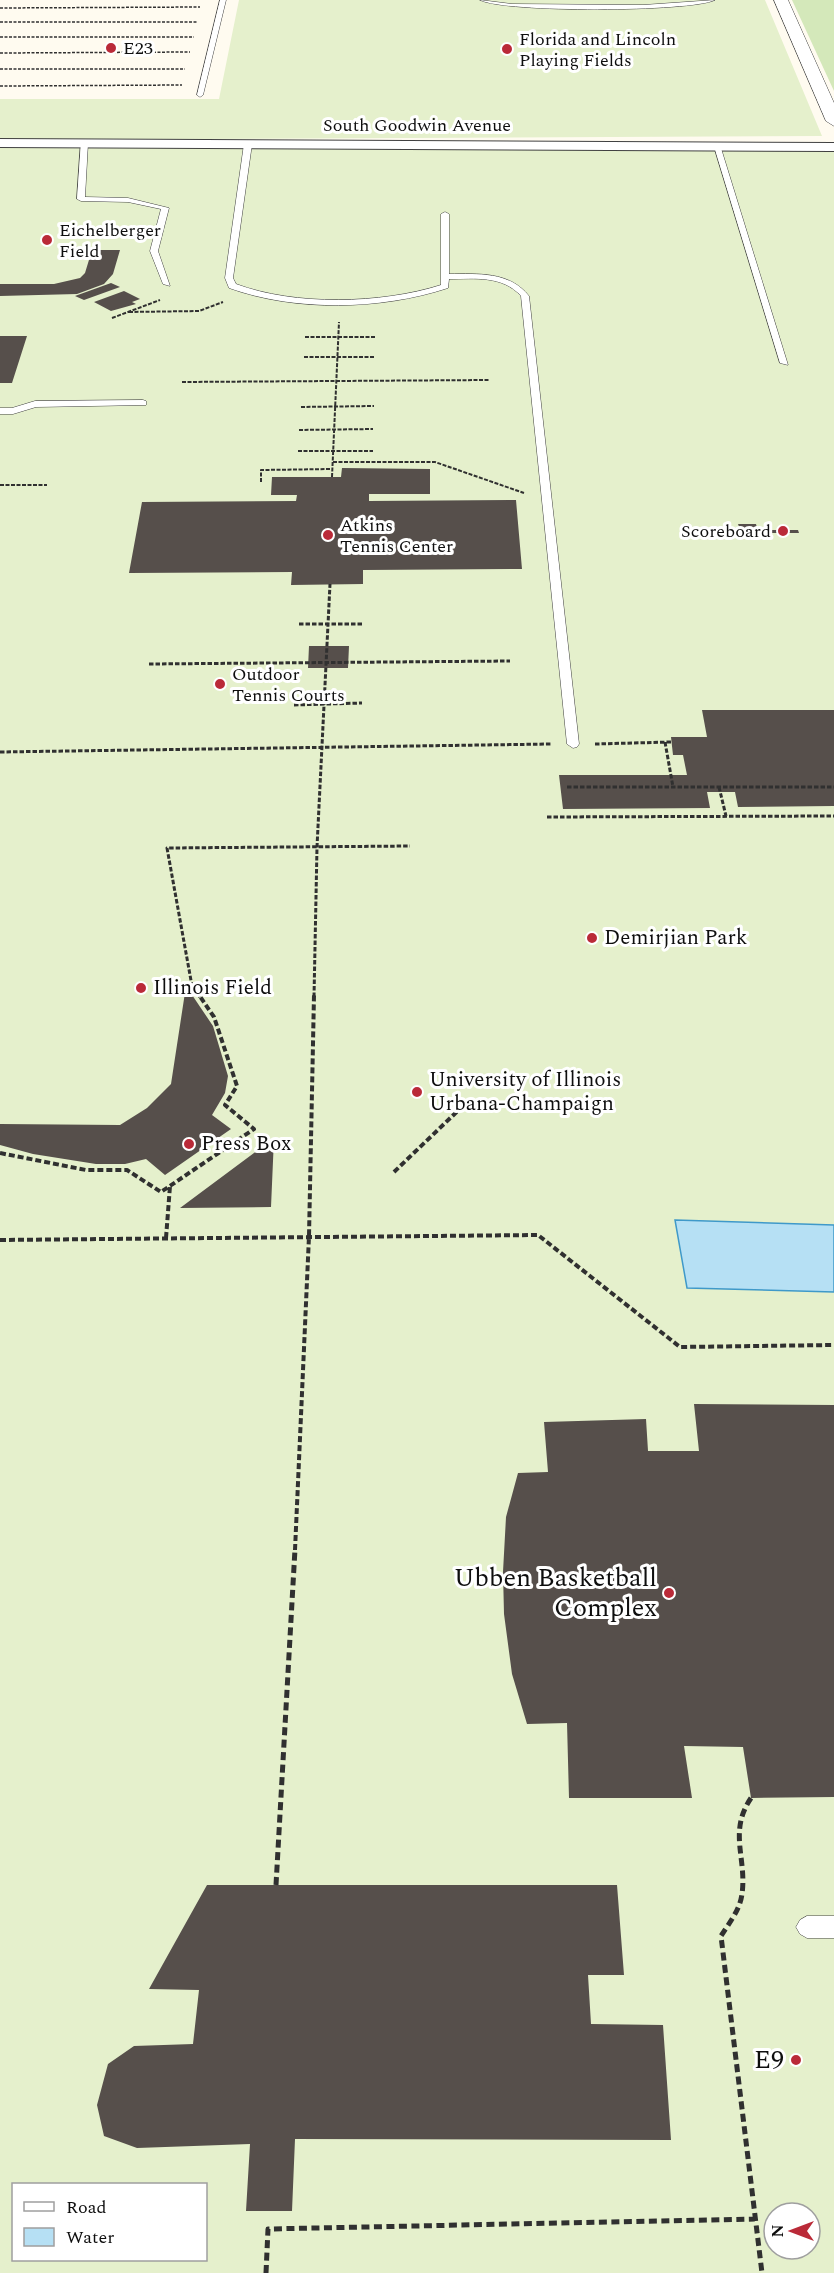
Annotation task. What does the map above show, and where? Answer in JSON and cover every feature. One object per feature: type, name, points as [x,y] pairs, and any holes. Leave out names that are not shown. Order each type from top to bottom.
[{"type":"street","points":[[781,0],[834,121]]},
{"type":"street","name":"South Goodwin Avenue","points":[[0,143],[834,147]]},
{"type":"lane","points":[[200,95],[223,0]]},
{"type":"lane","points":[[483,0],[512,6],[643,8],[712,0]]},
{"type":"lane","points":[[84,143],[81,198],[128,200],[165,208],[154,251],[167,284]]},
{"type":"lane","points":[[248,144],[229,278],[232,286],[242,292],[340,300],[413,295],[444,286],[446,277],[445,214]]},
{"type":"lane","points":[[716,145],[786,363]]},
{"type":"lane","points":[[446,277],[505,280],[519,287],[525,296],[573,744]]},
{"type":"lane","points":[[0,411],[13,411],[35,404],[143,403]]},
{"type":"lane","points":[[807,1927],[834,1927]]},
{"type":"path","points":[[0,8],[208,7]]},
{"type":"path","points":[[0,22],[204,22]]},
{"type":"path","points":[[0,37],[201,37]]},
{"type":"path","points":[[0,53],[197,52]]},
{"type":"path","points":[[0,69],[193,69]]},
{"type":"path","points":[[0,86],[189,85]]},
{"type":"path","points":[[112,318],[160,300]]},
{"type":"path","points":[[129,312],[200,311],[226,300]]},
{"type":"path","points":[[332,477],[340,300]]},
{"type":"path","points":[[305,337],[375,337]]},
{"type":"path","points":[[304,357],[374,357]]},
{"type":"path","points":[[182,382],[489,380]]},
{"type":"path","points":[[301,406],[374,406]]},
{"type":"path","points":[[299,430],[373,429]]},
{"type":"path","points":[[298,451],[373,451]]},
{"type":"path","points":[[333,462],[435,462],[547,501]]},
{"type":"path","points":[[261,482],[261,470],[333,469]]},
{"type":"path","points":[[0,485],[47,485]]},
{"type":"path","points":[[276,1885],[299,1482],[309,1236],[316,847],[330,585]]},
{"type":"path","points":[[299,624],[363,624]]},
{"type":"path","points":[[149,664],[510,661]]},
{"type":"path","points":[[294,705],[362,703]]},
{"type":"path","points":[[664,742],[673,787]]},
{"type":"path","points":[[0,752],[671,742]]},
{"type":"path","points":[[567,787],[834,787]]},
{"type":"path","points":[[719,787],[726,816]]},
{"type":"path","points":[[547,817],[834,816]]},
{"type":"path","points":[[0,1153],[86,1170],[127,1170],[161,1192],[254,1129],[225,1104],[237,1086],[214,1017],[192,986],[167,848],[410,846]]},
{"type":"path","points":[[394,1172],[467,1102]]},
{"type":"path","points":[[165,1238],[170,1186]]},
{"type":"path","points":[[0,1240],[538,1235],[680,1347],[834,1345]]},
{"type":"path","points":[[751,1798],[736,1824],[744,1870],[742,1898],[721,1936],[762,2273]]},
{"type":"path","points":[[266,2273],[268,2229],[755,2219]]},
{"type":"green space","name":"Florida and Lincoln Playing Fields","points":[[239,0],[765,0],[822,136],[0,140],[0,99],[219,99]]},
{"type":"green space","points":[[792,0],[834,0],[834,91]]},
{"type":"green space","name":"University of Illinois Urbana-Champaign","points":[[0,146],[834,149],[834,2273],[0,2273]]},
{"type":"water","points":[[675,1220],[834,1225],[834,1292],[687,1288]]},
{"type":"building","points":[[92,250],[120,250],[113,274],[104,284],[77,294],[0,296],[0,284],[54,284],[80,278],[85,273]]},
{"type":"building","points":[[111,283],[120,287],[84,300],[75,296]]},
{"type":"building","points":[[124,291],[140,299],[132,302],[136,304],[111,311],[94,302]]},
{"type":"building","points":[[0,336],[27,336],[12,383],[0,383]]},
{"type":"building","name":"Atkins Tennis Center","points":[[342,468],[430,469],[430,494],[369,494],[369,501],[516,500],[522,569],[363,570],[363,584],[291,585],[292,572],[129,573],[142,502],[296,501],[297,495],[271,495],[272,477],[341,477]]},
{"type":"building","points":[[738,524],[756,524],[758,532],[741,532]]},
{"type":"building","name":"Scoreboard","points":[[766,530],[798,530],[799,533],[767,533]]},
{"type":"building","points":[[309,646],[349,646],[348,668],[308,668]]},
{"type":"building","points":[[702,710],[834,710],[834,806],[738,807],[735,792],[707,792],[710,808],[563,809],[559,775],[687,775],[683,755],[673,755],[671,737],[707,737]]},
{"type":"building","points":[[186,986],[213,1026],[228,1076],[225,1093],[212,1115],[231,1129],[165,1175],[146,1159],[125,1164],[96,1164],[33,1154],[0,1145],[0,1124],[120,1125],[147,1108],[171,1084]]},
{"type":"building","points":[[274,1138],[271,1207],[180,1208]]},
{"type":"building","name":"Ubben Basketball Complex","points":[[694,1404],[834,1405],[834,1797],[751,1798],[743,1747],[684,1746],[692,1798],[569,1798],[567,1723],[527,1724],[512,1674],[504,1614],[503,1572],[506,1517],[518,1473],[548,1472],[544,1422],[646,1419],[648,1451],[699,1451]]},
{"type":"building","points":[[207,1885],[617,1885],[624,1975],[588,1975],[591,2024],[663,2025],[671,2140],[295,2139],[292,2211],[246,2211],[250,2144],[137,2148],[104,2136],[97,2105],[108,2064],[134,2046],[193,2044],[199,1990],[149,1989]]},
{"type":"place","name":"E23","points":[[111,48]]},
{"type":"place","name":"Florida and Lincoln Playing Fields","points":[[507,49]]},
{"type":"place","name":"Eichelberger Field","points":[[47,240]]},
{"type":"place","name":"Scoreboard","points":[[783,531]]},
{"type":"place","name":"Atkins Tennis Center","points":[[328,535]]},
{"type":"place","name":"Outdoor Tennis Courts","points":[[220,684]]},
{"type":"place","name":"Demirjian Park","points":[[592,938]]},
{"type":"place","name":"Illinois Field","points":[[141,988]]},
{"type":"place","name":"University of Illinois Urbana-Champaign","points":[[417,1092]]},
{"type":"place","name":"Press Box","points":[[189,1144]]},
{"type":"place","name":"Ubben Basketball Complex","points":[[669,1593]]},
{"type":"place","name":"E9","points":[[796,2060]]}]
